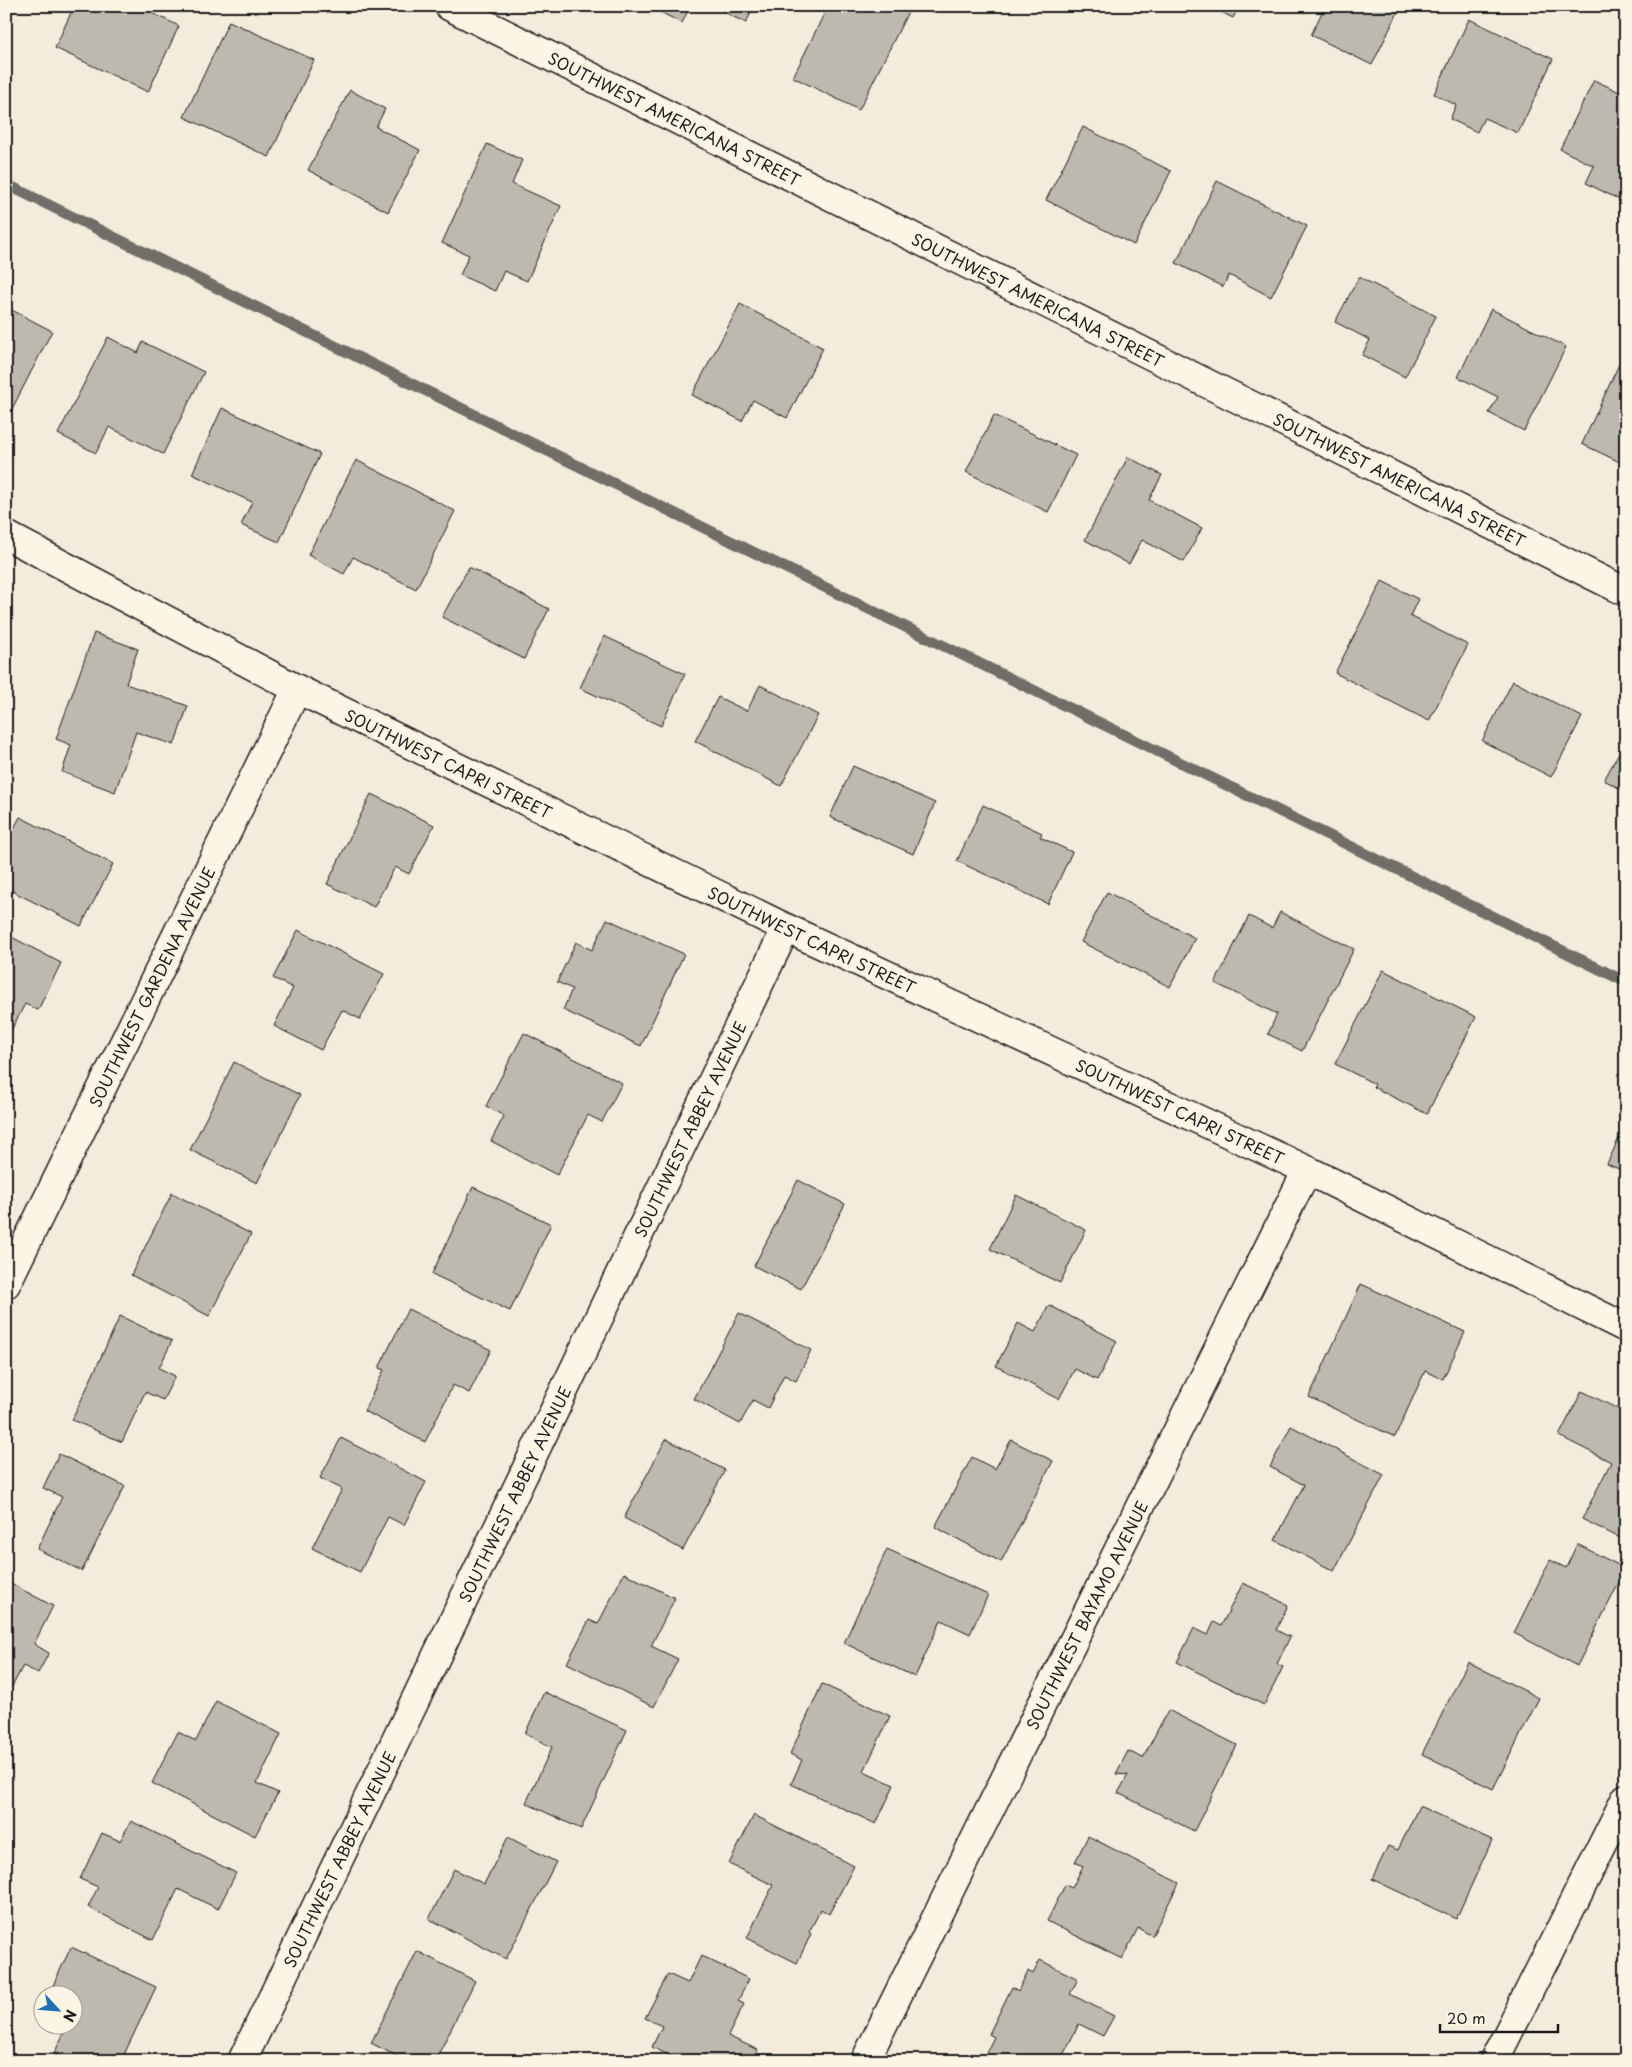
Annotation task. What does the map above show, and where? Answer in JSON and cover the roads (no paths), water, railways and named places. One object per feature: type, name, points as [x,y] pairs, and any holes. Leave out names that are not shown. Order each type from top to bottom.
[{"type":"street","name":"SOUTHWEST AMERICANA STREET","points":[[449,6],[1626,592]]},
{"type":"street","name":"SOUTHWEST CAPRI STREET","points":[[6,535],[297,689],[786,928],[1307,1170],[1626,1328]]},
{"type":"street","name":"SOUTHWEST GARDENA AVENUE","points":[[6,1284],[297,689]]},
{"type":"street","name":"SOUTHWEST ABBEY AVENUE","points":[[242,2061],[786,928]]},
{"type":"street","name":"SOUTHWEST BAYAMO AVENUE","points":[[865,2061],[1307,1170]]},
{"type":"street","points":[[1494,2061],[1626,1798]]},
{"type":"waterway","points":[[6,184],[1626,982]]}]
